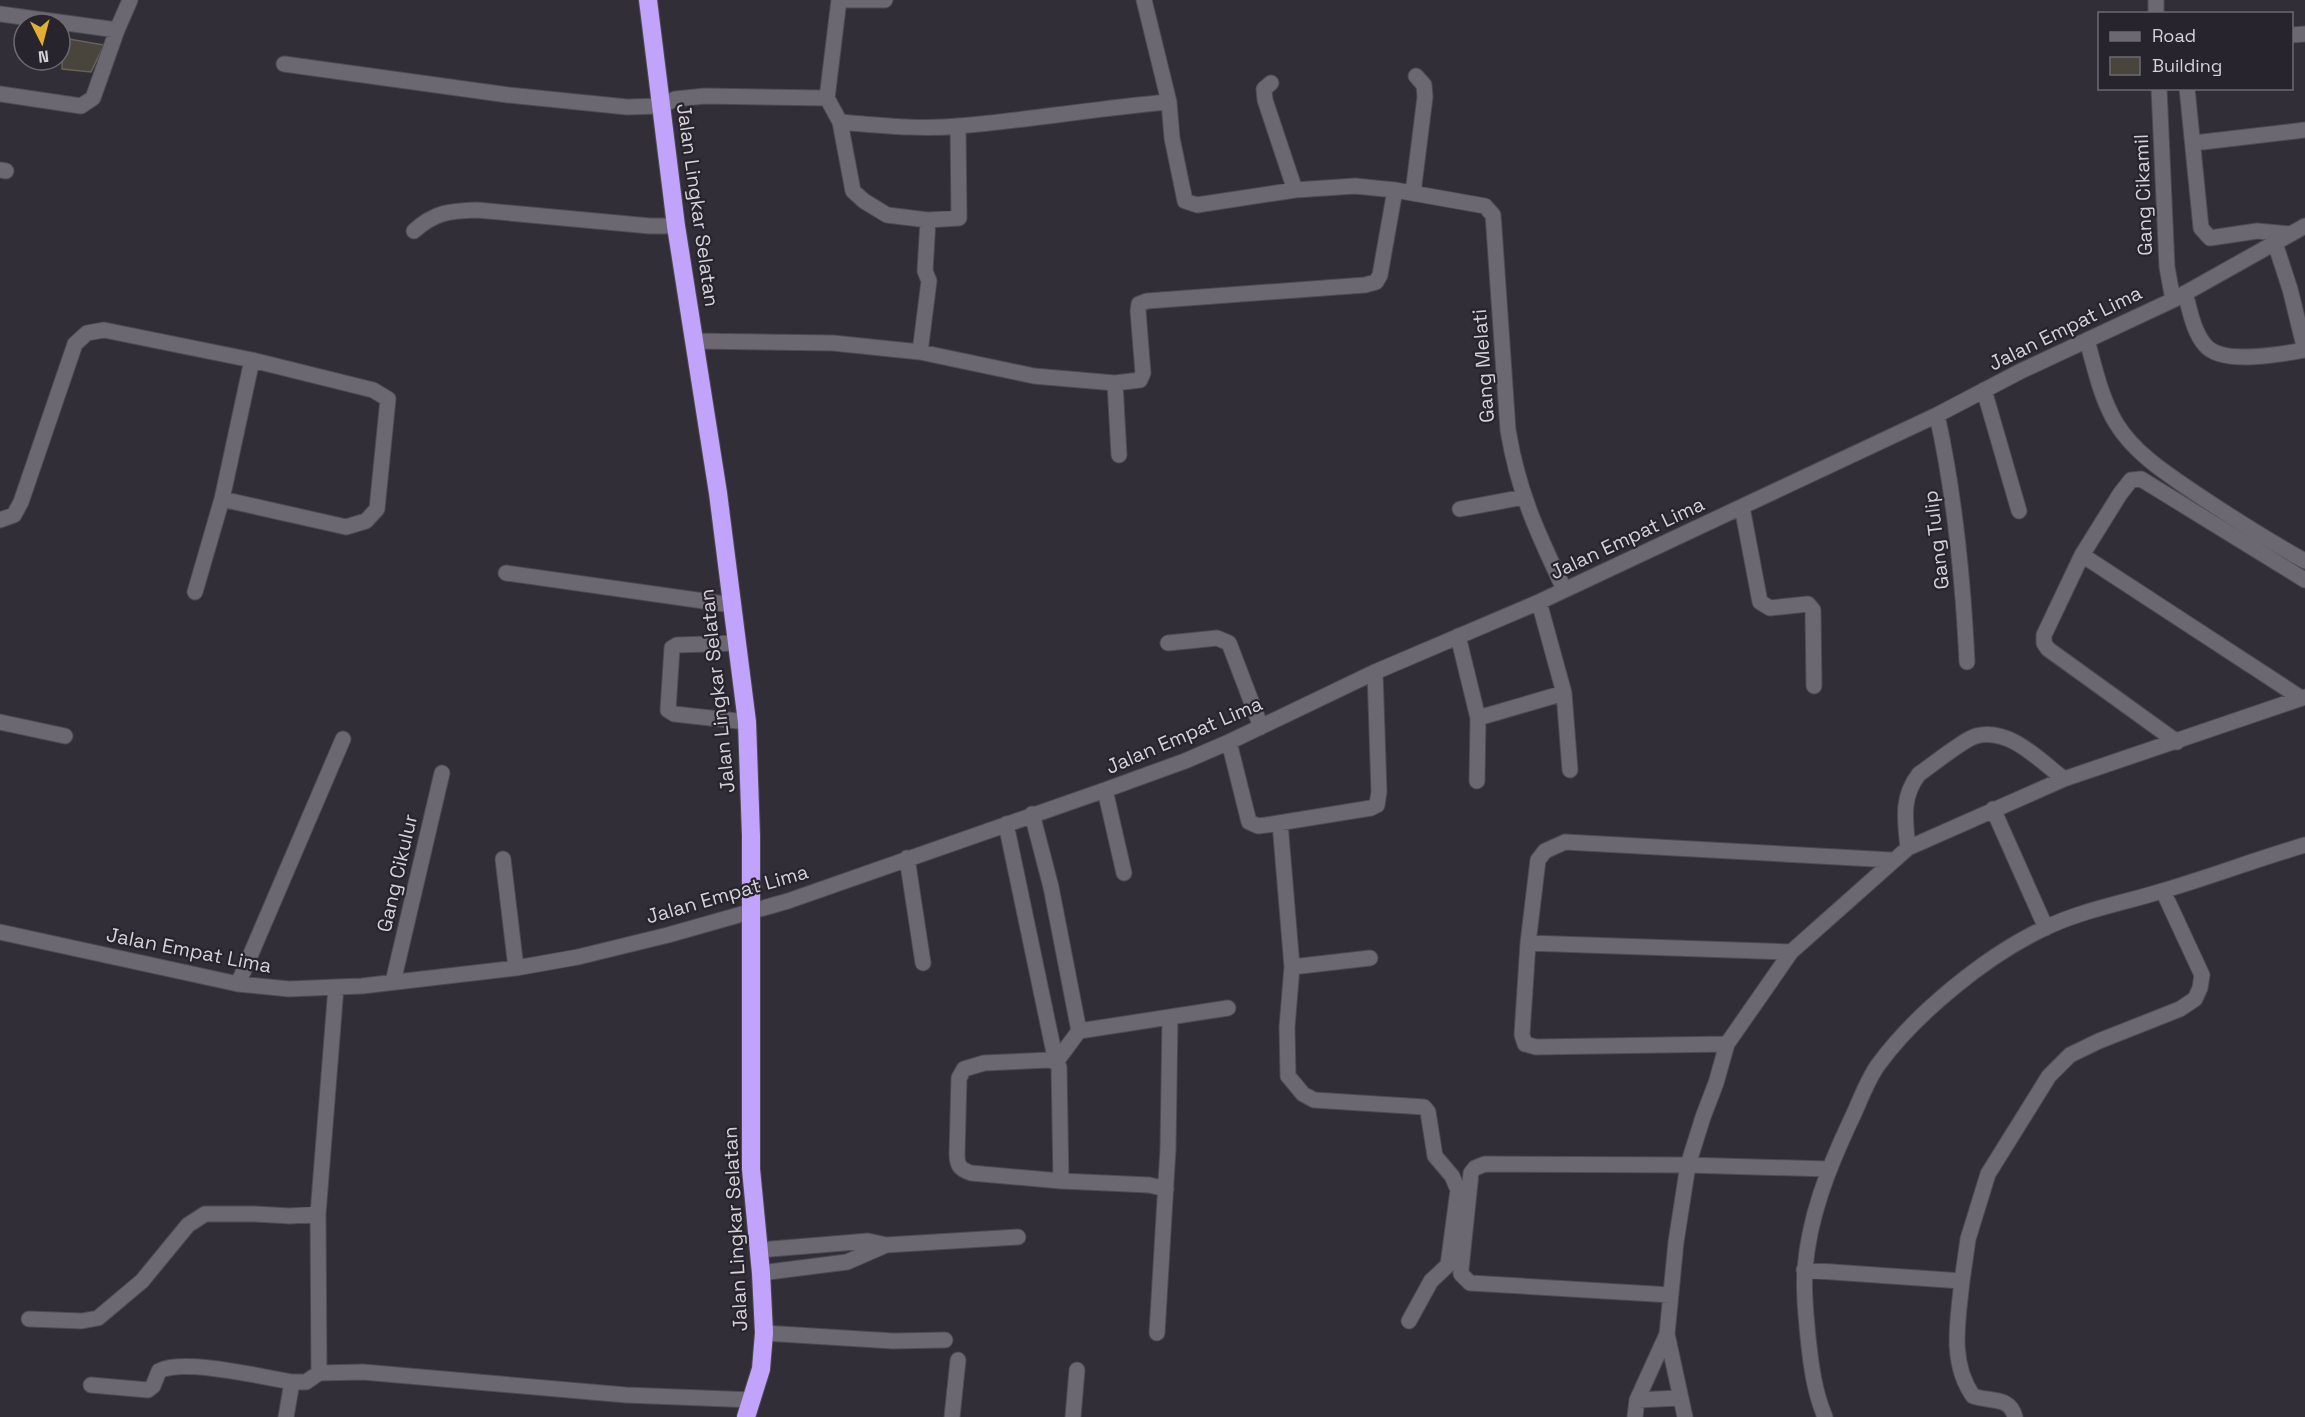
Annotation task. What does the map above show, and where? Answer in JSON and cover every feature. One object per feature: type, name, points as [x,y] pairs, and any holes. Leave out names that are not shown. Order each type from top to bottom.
[{"type":"highway","name":"Jalan Lingkar Selatan","points":[[648,0],[676,226],[718,492],[747,722],[751,814],[751,1169],[764,1333],[761,1369],[750,1409]]},
{"type":"street","points":[[0,94],[81,106],[93,98],[130,0]]},
{"type":"street","points":[[827,0],[885,0]]},
{"type":"street","points":[[839,0],[827,98],[840,122],[853,191],[864,201],[887,215],[928,220],[960,218],[958,126]]},
{"type":"street","points":[[840,122],[914,127],[958,126],[1169,102],[1144,0]]},
{"type":"street","points":[[0,14],[117,30]]},
{"type":"street","points":[[284,64],[508,95],[627,107],[661,106],[675,99],[705,96],[827,98]]},
{"type":"street","points":[[1413,194],[1425,97],[1424,86],[1416,76]]},
{"type":"street","points":[[1271,83],[1264,89],[1265,100],[1295,190]]},
{"type":"street","name":"Gang Cikamil","points":[[2159,90],[2167,267],[2196,332],[2206,348],[2222,354],[2266,358],[2305,350]]},
{"type":"street","points":[[2187,90],[2201,228],[2205,235],[2210,238],[2257,231],[2290,234]]},
{"type":"street","name":"Gang Melati","points":[[1169,102],[1172,138],[1185,201],[1197,205],[1295,190],[1355,186],[1395,190],[1485,206],[1493,215],[1508,430],[1516,473],[1563,589]]},
{"type":"street","points":[[2194,143],[2305,130]]},
{"type":"street","points":[[694,341],[833,343],[920,352],[1035,376],[1115,383],[1140,380],[1143,373],[1139,304],[1148,301],[1365,285],[1376,282],[1380,275],[1395,190]]},
{"type":"street","points":[[414,231],[427,218],[450,211],[477,210],[650,226],[676,226]]},
{"type":"street","points":[[920,352],[929,281],[925,271],[928,220]]},
{"type":"street","name":"Jalan Empat Lima","points":[[0,932],[238,984],[289,989],[393,982],[516,968],[578,957],[668,935],[788,901],[1105,790],[1185,761],[1229,742],[1375,672],[1539,602],[1937,415],[2179,296],[2305,226]]},
{"type":"street","points":[[2275,243],[2305,350]]},
{"type":"street","points":[[0,520],[14,515],[21,502],[75,344],[87,333],[104,330],[252,360],[373,390],[388,399],[377,509],[366,521],[346,527],[222,499]]},
{"type":"street","points":[[2087,340],[2104,400],[2117,425],[2133,443],[2160,469],[2257,534],[2305,561]]},
{"type":"street","points":[[195,592],[222,499],[252,360]]},
{"type":"street","points":[[1115,383],[1119,455]]},
{"type":"street","points":[[1984,390],[2019,511]]},
{"type":"street","name":"Gang Tulip","points":[[1937,415],[1954,513],[1963,588],[1967,662]]},
{"type":"street","points":[[2177,742],[2048,649],[2044,643],[2044,635],[2082,555],[2131,480],[2141,479],[2305,580]]},
{"type":"street","points":[[1460,508],[1524,497]]},
{"type":"street","points":[[1742,507],[1760,602],[1770,608],[1808,604],[1813,610],[1814,686]]},
{"type":"street","points":[[2082,555],[2303,698]]},
{"type":"street","points":[[506,573],[732,605]]},
{"type":"street","points":[[1539,602],[1564,693],[1570,770]]},
{"type":"street","points":[[1458,636],[1478,718],[1477,782]]},
{"type":"street","points":[[1168,643],[1217,638],[1229,643],[1261,726]]},
{"type":"street","points":[[738,643],[677,645],[672,648],[668,710],[674,714],[747,722]]},
{"type":"street","points":[[1229,742],[1249,822],[1258,826],[1371,808],[1377,805],[1379,792],[1375,672]]},
{"type":"street","points":[[1478,718],[1564,693]]},
{"type":"street","points":[[1685,1417],[1667,1334],[1688,1165],[1727,1044],[1791,952],[1908,848],[2064,779],[2303,698]]},
{"type":"street","points":[[0,722],[65,736]]},
{"type":"street","points":[[1908,848],[1904,812],[1907,793],[1912,783],[1919,774],[1974,736],[1992,734],[2008,738],[2064,779]]},
{"type":"street","points":[[238,984],[343,739]]},
{"type":"street","name":"Gang Cikulur","points":[[393,982],[442,773]]},
{"type":"street","points":[[1105,790],[1124,873]]},
{"type":"street","points":[[1993,809],[2046,928]]},
{"type":"street","points":[[1032,814],[1051,887],[1079,1031]]},
{"type":"street","points":[[1280,823],[1292,967],[1287,1027],[1288,1076],[1303,1094],[1314,1100],[1424,1107],[1428,1112],[1435,1156],[1456,1182],[1458,1190],[1448,1265],[1431,1281],[1408,1321]]},
{"type":"street","points":[[1006,824],[1061,1077],[1061,1181]]},
{"type":"street","points":[[1727,1044],[1536,1047],[1525,1044],[1522,1035],[1528,943],[1538,860],[1545,851],[1565,843],[1892,860]]},
{"type":"street","points":[[1825,1417],[1812,1374],[1806,1316],[1804,1270],[1811,1230],[1828,1169],[1877,1067],[1905,1032],[1946,993],[2005,951],[2046,928],[2107,906],[2163,891],[2305,845]]},
{"type":"street","points":[[907,858],[923,963]]},
{"type":"street","points":[[503,859],[516,968]]},
{"type":"street","points":[[2015,1417],[2013,1410],[2006,1402],[1973,1396],[1966,1387],[1957,1354],[1962,1281],[1971,1229],[1988,1174],[2049,1076],[2070,1055],[2079,1050],[2180,1009],[2195,999],[2202,975],[2163,891]]},
{"type":"street","points":[[1528,943],[1791,952]]},
{"type":"street","points":[[1292,967],[1370,958]]},
{"type":"street","points":[[319,1373],[318,1214],[336,987]]},
{"type":"street","points":[[1056,1062],[1079,1031],[1227,1008]]},
{"type":"street","points":[[1157,1333],[1166,1189],[1170,1018]]},
{"type":"street","points":[[1056,1062],[1049,1060],[984,1063],[964,1069],[959,1077],[957,1164],[962,1170],[971,1173],[1061,1181],[1149,1185],[1166,1189]]},
{"type":"street","points":[[1671,1295],[1470,1283],[1461,1274],[1461,1269],[1470,1177],[1474,1167],[1480,1165],[1688,1165],[1828,1169]]},
{"type":"street","points":[[29,1319],[82,1321],[98,1318],[142,1281],[188,1225],[205,1214],[290,1216],[318,1214]]},
{"type":"street","points":[[759,1250],[868,1241],[886,1245],[1018,1237]]},
{"type":"street","points":[[761,1273],[847,1262],[886,1245]]},
{"type":"street","points":[[1804,1270],[1962,1281]]},
{"type":"street","points":[[764,1333],[893,1341],[945,1340]]},
{"type":"street","points":[[1635,1417],[1637,1400],[1667,1334]]},
{"type":"street","points":[[952,1417],[958,1359]]},
{"type":"street","points":[[91,1385],[148,1390],[153,1386],[159,1371],[174,1367],[217,1369],[292,1382],[306,1382],[319,1373],[363,1372],[626,1395],[750,1409]]},
{"type":"street","points":[[1073,1417],[1077,1370]]},
{"type":"street","points":[[286,1417],[292,1382]]},
{"type":"street","points":[[1637,1400],[1680,1398]]},
{"type":"building","points":[[72,40],[104,45],[91,72],[72,70]]}]
